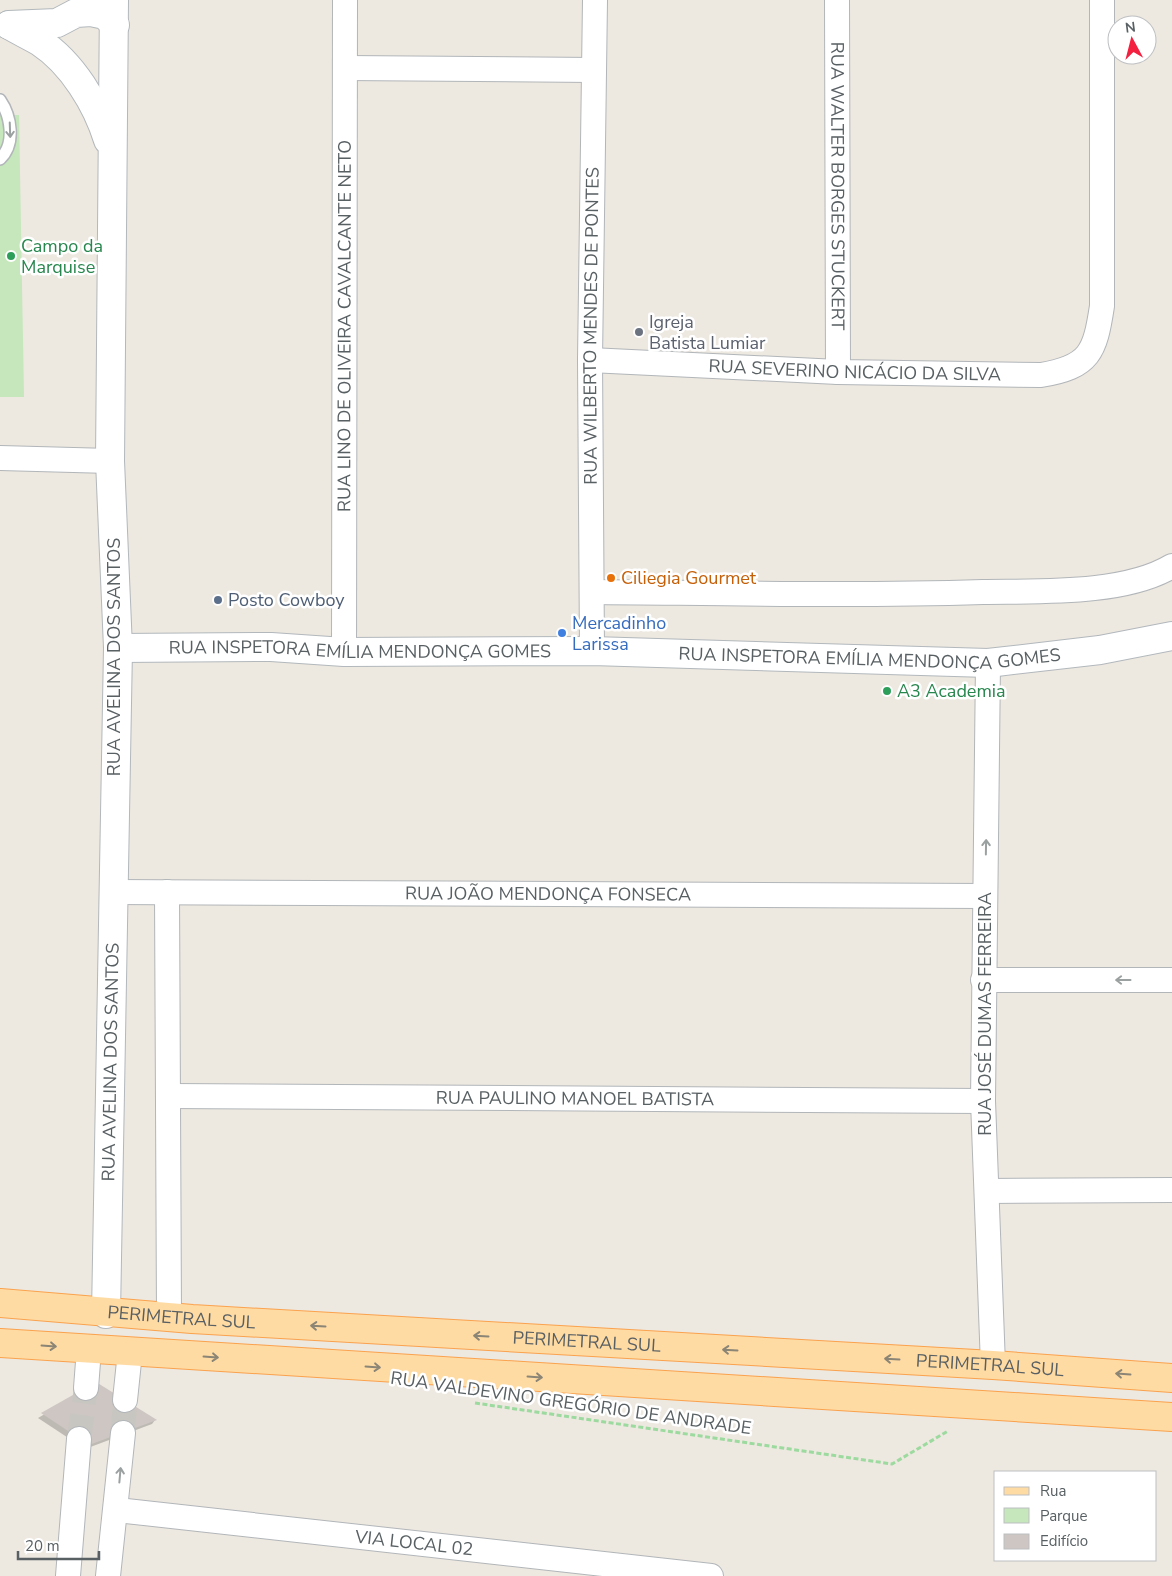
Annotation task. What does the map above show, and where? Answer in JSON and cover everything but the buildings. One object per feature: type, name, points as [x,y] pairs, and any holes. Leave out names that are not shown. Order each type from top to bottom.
[{"type":"main road","points":[[76,12],[50,30],[61,62],[83,75],[95,76],[109,73],[114,68]]},
{"type":"main road","points":[[5,25],[76,12],[91,12],[105,15],[114,13]]},
{"type":"main road","name":"RUA AVELINA DOS SANTOS","points":[[106,1314],[112,892],[118,648],[110,461],[114,13]]},
{"type":"main road","points":[[5,25],[41,43],[61,62],[102,119],[113,156]]},
{"type":"main road","name":"RUA INSPETORA EMÍLIA MENDONÇA GOMES","points":[[118,648],[271,647],[344,652],[592,651],[988,663],[1100,650],[1172,636]]},
{"type":"main road","name":"PERIMETRAL SUL","points":[[0,1303],[106,1314],[993,1365],[1172,1378]]},
{"type":"main road","name":"PERIMETRAL SUL","points":[[0,1343],[1172,1417]]},
{"type":"street","name":"RUA LINO DE OLIVEIRA CAVALCANTE NETO","points":[[344,652],[345,0]]},
{"type":"street","name":"RUA WILBERTO MENDES DE PONTES","points":[[592,651],[590,360],[595,0]]},
{"type":"street","name":"RUA WALTER BORGES STUCKERT","points":[[837,0],[838,372]]},
{"type":"street","name":"RUA SEVERINO NICÁCIO DA SILVA","points":[[590,360],[838,372],[1041,375],[1066,371],[1086,357],[1098,335],[1102,306],[1102,0]]},
{"type":"street","points":[[345,68],[594,70]]},
{"type":"street","points":[[0,458],[110,461]]},
{"type":"street","points":[[592,592],[902,594],[1057,590],[1124,583],[1156,576],[1172,566]]},
{"type":"street","name":"RUA JOSÉ DUMAS FERREIRA","points":[[988,663],[983,1101],[993,1365]]},
{"type":"street","name":"RUA JOÃO MENDONÇA FONSECA","points":[[112,892],[985,896]]},
{"type":"street","points":[[167,892],[169,1318]]},
{"type":"street","points":[[983,980],[1172,980]]},
{"type":"street","name":"RUA PAULINO MANOEL BATISTA","points":[[169,1096],[983,1101]]},
{"type":"street","points":[[986,1191],[1172,1190]]},
{"type":"street","points":[[86,1388],[89,1349]]},
{"type":"street","points":[[125,1400],[130,1352]]},
{"type":"street","points":[[108,1576],[117,1510],[123,1433]]},
{"type":"street","points":[[68,1576],[80,1438]]},
{"type":"street","name":"VIA LOCAL 02","points":[[117,1510],[711,1576]]},
{"type":"lane","points":[[0,100],[9,121],[10,142],[0,159]]},
{"type":"path","name":"RUA VALDEVINO GREGÓRIO DE ANDRADE","points":[[467,1402],[892,1464],[951,1430]]},
{"type":"green space","name":"Campo da Marquise","points":[[0,115],[19,115],[24,397],[0,397]]},
{"type":"tunnel","points":[[79,1439],[86,1388]]},
{"type":"tunnel","points":[[123,1433],[125,1400]]},
{"type":"place","name":"Campo da Marquise","points":[[11,256]]},
{"type":"place","name":"Igreja Batista Lumiar","points":[[639,332]]},
{"type":"place","name":"Ciliegia Gourmet","points":[[611,578]]},
{"type":"place","name":"Posto Cowboy","points":[[218,600]]},
{"type":"place","name":"Mercadinho Larissa","points":[[562,633]]},
{"type":"place","name":"A3 Academia","points":[[887,691]]}]
